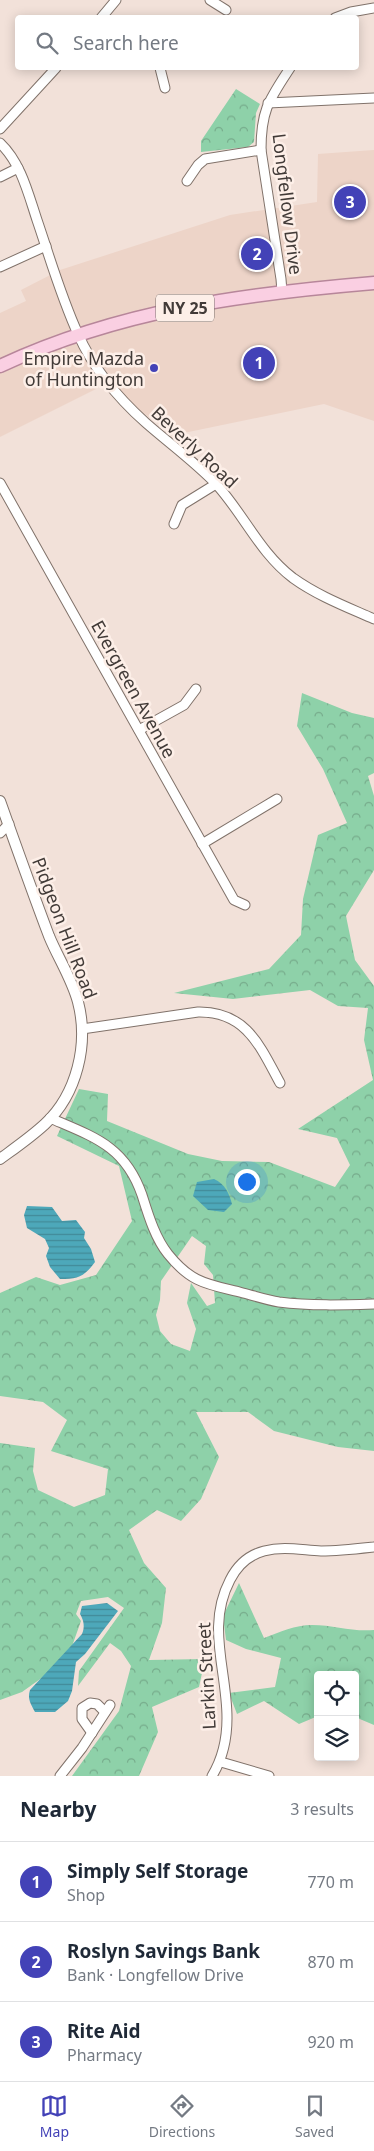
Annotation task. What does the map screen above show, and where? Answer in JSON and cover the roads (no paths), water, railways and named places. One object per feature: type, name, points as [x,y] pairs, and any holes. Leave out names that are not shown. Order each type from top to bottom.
[{"type":"main road","name":"NY 25","points":[[0,366],[78,334],[158,313],[282,292],[374,283]]},
{"type":"street","points":[[105,15],[116,0]]},
{"type":"street","points":[[210,0],[226,10]]},
{"type":"street","points":[[343,15],[374,8]]},
{"type":"street","points":[[0,129],[54,70]]},
{"type":"street","points":[[160,70],[165,88]]},
{"type":"street","name":"Longfellow Drive","points":[[282,292],[282,278],[261,150],[263,116],[268,103],[289,70]]},
{"type":"street","points":[[268,103],[374,98]]},
{"type":"street","name":"Beverly Road","points":[[0,142],[18,168],[78,334],[92,360],[120,396],[147,423],[216,484],[263,548],[294,578],[325,597],[374,619]]},
{"type":"street","points":[[187,181],[198,165],[205,159],[261,150]]},
{"type":"street","points":[[0,177],[18,168]]},
{"type":"street","points":[[0,267],[46,246]]},
{"type":"street","name":"Evergreen Avenue","points":[[0,483],[234,900],[245,905]]},
{"type":"street","points":[[174,524],[182,505],[216,484]]},
{"type":"street","points":[[139,730],[184,705],[196,689]]},
{"type":"street","points":[[202,844],[277,799]]},
{"type":"street","name":"Pidgeon Hill Road","points":[[0,801],[50,938],[77,1001],[82,1029],[81,1050],[76,1072],[67,1094],[50,1118],[0,1159]]},
{"type":"street","points":[[0,833],[9,824]]},
{"type":"street","points":[[82,1029],[198,1012],[214,1012],[234,1020],[252,1035],[280,1083]]},
{"type":"street","points":[[50,1118],[112,1148],[128,1164],[166,1252],[196,1280],[212,1286],[278,1302],[322,1306],[374,1304]]},
{"type":"street","name":"Larkin Street","points":[[212,1776],[221,1762],[227,1720],[226,1698],[217,1638],[219,1617],[221,1600],[235,1570],[247,1559],[261,1552],[279,1548],[341,1551],[374,1547]]},
{"type":"street","points":[[60,1776],[92,1733],[107,1709],[90,1703],[82,1708],[82,1719],[92,1733]]},
{"type":"street","points":[[221,1762],[269,1776]]},
{"type":"water","points":[[214,1179],[224,1186],[231,1200],[232,1204],[224,1212],[208,1210],[193,1196],[197,1182]]},
{"type":"water","points":[[27,1206],[52,1207],[62,1221],[76,1220],[85,1232],[84,1238],[91,1249],[95,1262],[84,1274],[76,1278],[60,1279],[50,1267],[46,1256],[49,1248],[45,1239],[27,1228],[24,1215]]},
{"type":"water","points":[[107,1603],[118,1611],[85,1654],[76,1662],[72,1691],[68,1701],[55,1712],[35,1712],[29,1699],[30,1690],[82,1634],[84,1624],[80,1614],[82,1606]]},
{"type":"place","name":"Rite Aid","points":[[350,202]]},
{"type":"place","name":"Roslyn Savings Bank","points":[[257,254]]},
{"type":"place","name":"Simply Self Storage","points":[[259,363]]},
{"type":"place","name":"Empire Mazda of Huntington","points":[[154,368]]}]
